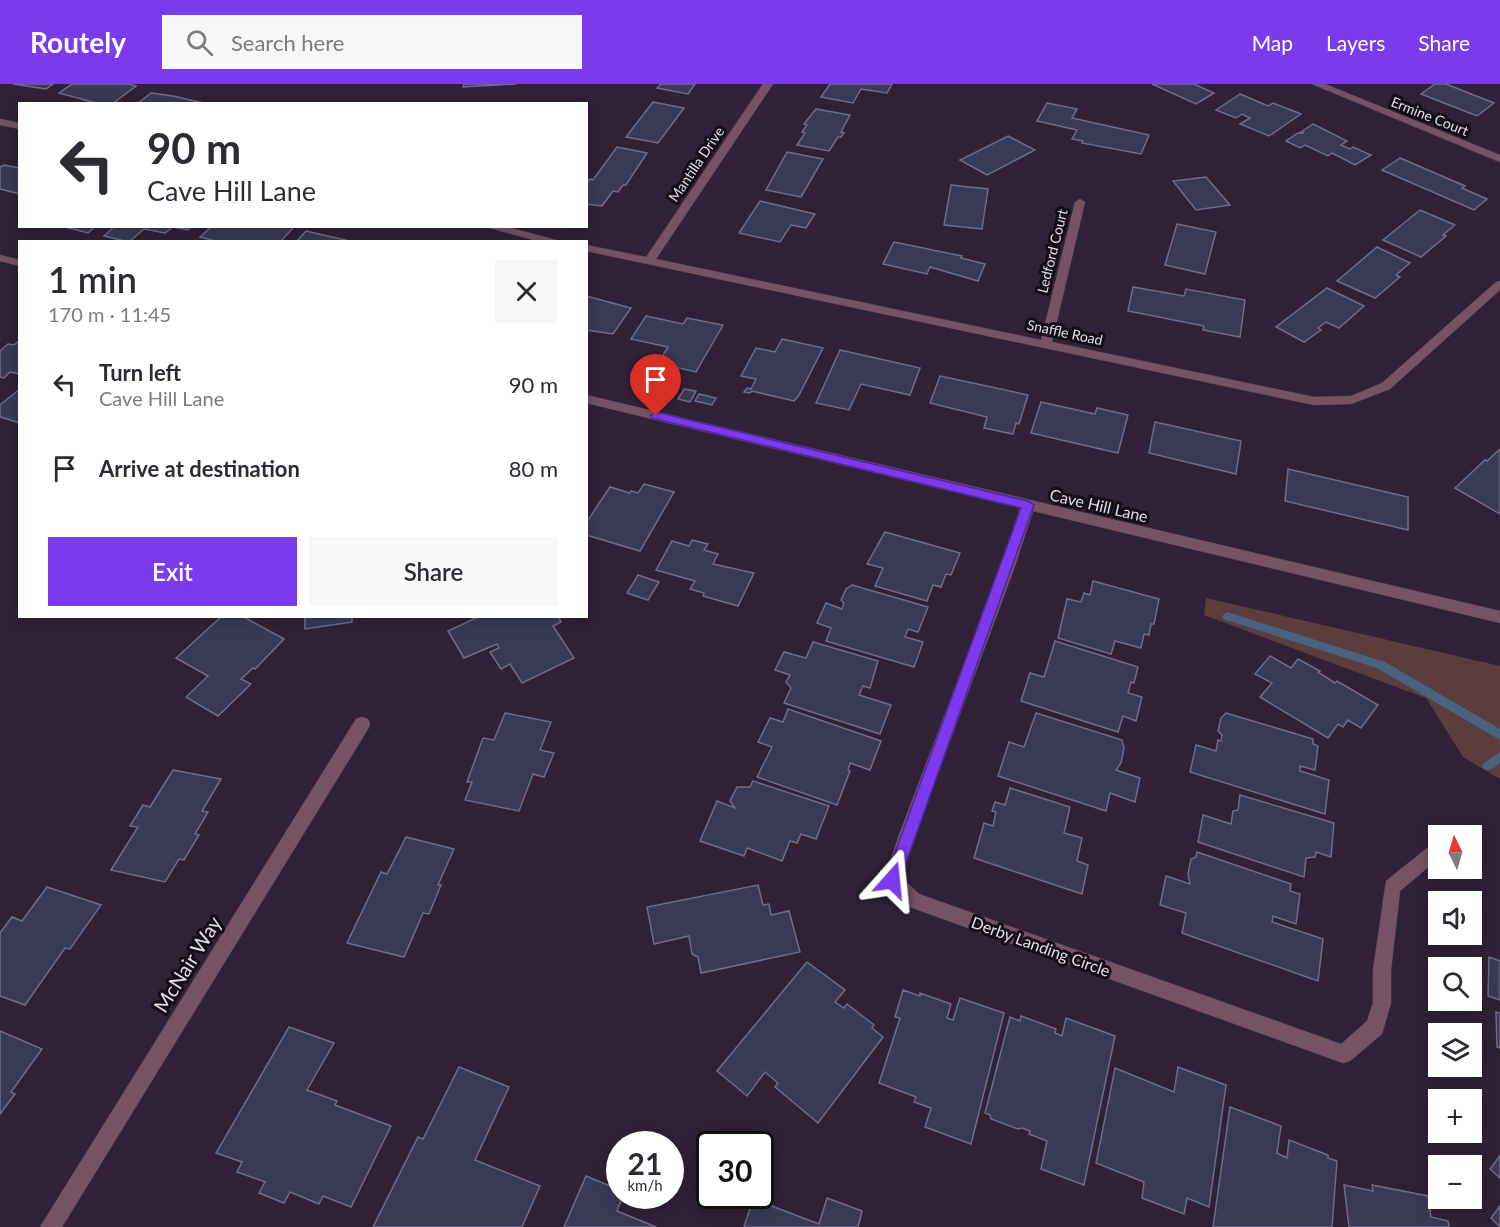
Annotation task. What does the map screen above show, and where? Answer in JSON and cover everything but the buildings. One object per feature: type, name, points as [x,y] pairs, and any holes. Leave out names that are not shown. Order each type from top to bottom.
[{"type":"street","name":"Mantilla Drive","points":[[649,261],[768,84]]},
{"type":"street","name":"Ermine Court","points":[[1317,84],[1500,159]]},
{"type":"street","points":[[0,122],[18,126]]},
{"type":"street","name":"Ledford Court","points":[[1046,343],[1080,202]]},
{"type":"street","points":[[497,228],[549,240]]},
{"type":"street","name":"Snaffle Road","points":[[588,248],[1314,401],[1347,402],[1364,398],[1386,386],[1500,284]]},
{"type":"street","points":[[0,258],[18,262]]},
{"type":"street","name":"Cave Hill Lane","points":[[588,399],[1500,617]]},
{"type":"street","name":"Derby Landing Circle","points":[[1028,505],[892,880],[913,900],[1343,1054],[1375,1027],[1378,1019],[1382,1003],[1382,969],[1392,887],[1428,857]]},
{"type":"street","name":"McNair Way","points":[[50,1227],[362,724]]},
{"type":"shaded area","points":[[1206,598],[1500,666],[1500,779],[1463,757],[1426,698],[1204,615]]},
{"type":"waterway","points":[[1227,616],[1381,665],[1500,735]]},
{"type":"waterway","points":[[1488,766],[1500,757]]},
{"type":"route","points":[[656,416],[1028,505],[892,880]]}]
